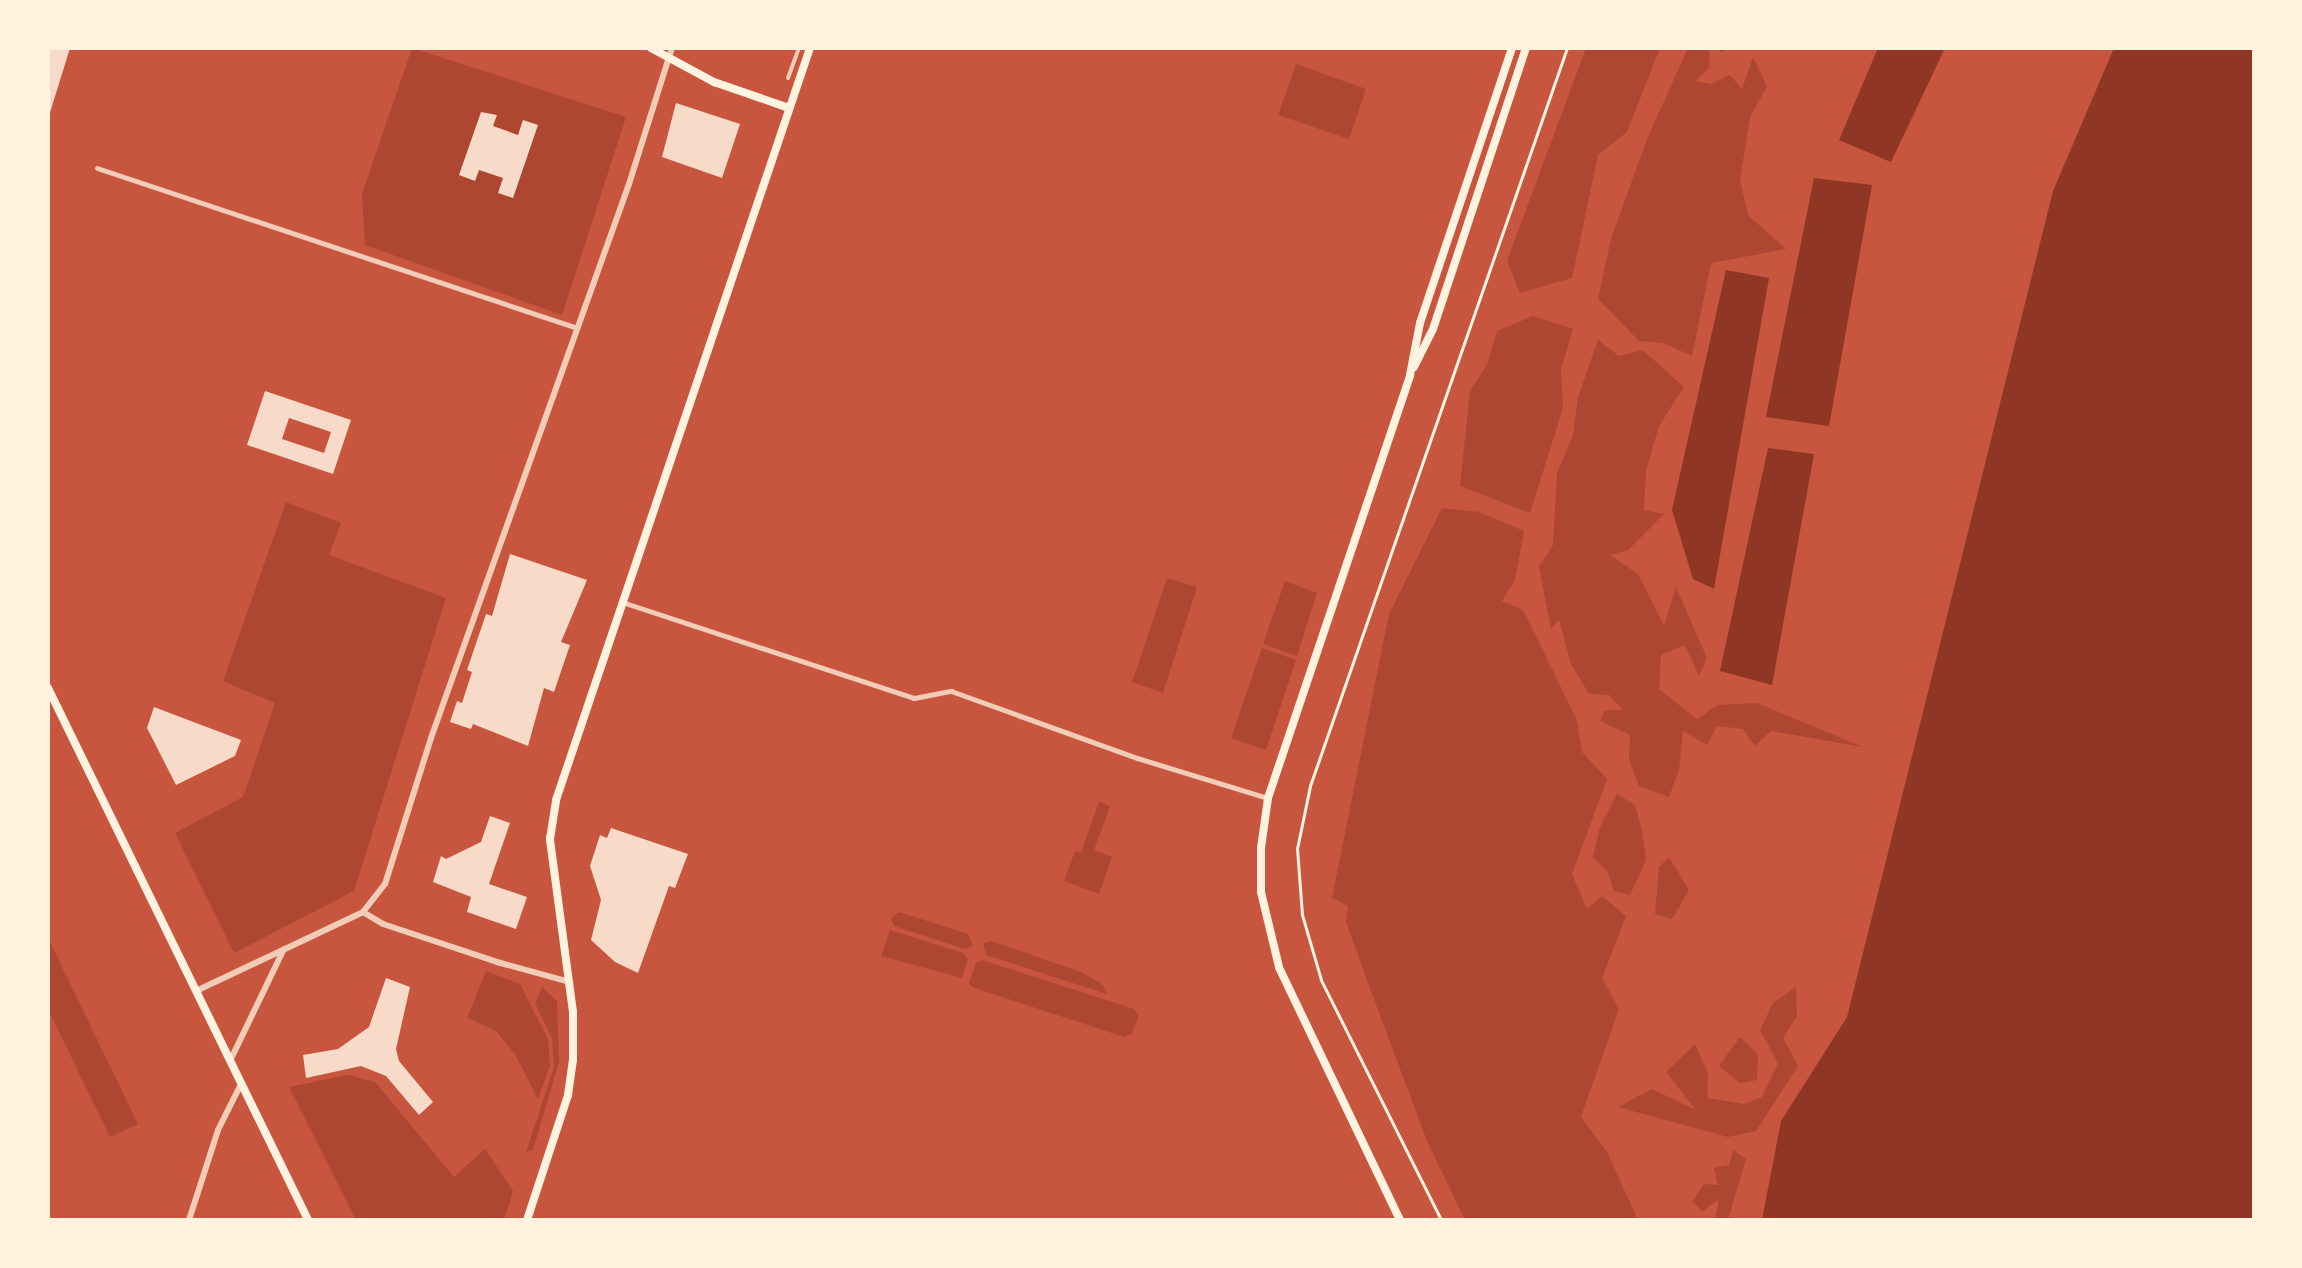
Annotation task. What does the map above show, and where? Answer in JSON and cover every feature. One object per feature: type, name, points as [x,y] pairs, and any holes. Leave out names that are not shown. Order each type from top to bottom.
[{"type":"main road","points":[[651,48],[671,52],[714,82],[789,108]]},
{"type":"main road","points":[[526,1220],[572,1076],[570,982],[550,824],[810,48]]},
{"type":"main road","points":[[1400,1220],[1279,966],[1268,932],[1262,848],[1268,798],[1410,375],[1420,324],[1512,48]]},
{"type":"main road","points":[[1410,375],[1433,329],[1526,48]]},
{"type":"main road","points":[[48,688],[308,1220]]},
{"type":"street","points":[[788,78],[798,48]]},
{"type":"street","points":[[196,991],[362,912],[384,884],[431,738],[579,329],[671,52]]},
{"type":"street","points":[[96,168],[579,329]]},
{"type":"street","points":[[622,602],[914,698],[951,691],[1137,758],[1268,798]]},
{"type":"street","points":[[362,912],[383,924],[570,982]]},
{"type":"street","points":[[230,1060],[284,948]]},
{"type":"street","points":[[188,1220],[218,1130],[241,1084]]},
{"type":"path","points":[[1441,1220],[1321,980],[1302,915],[1297,850],[1310,786],[1567,48]]},
{"type":"shaded area","points":[[412,48],[626,117],[562,315],[365,245],[362,194]]},
{"type":"shaded area","points":[[1586,48],[1660,48],[1627,132],[1598,155],[1572,278],[1520,293],[1507,261]]},
{"type":"shaded area","points":[[1688,48],[1710,48],[1709,68],[1695,81],[1711,84],[1730,75],[1742,89],[1753,57],[1767,86],[1750,117],[1740,180],[1748,215],[1786,249],[1711,263],[1692,356],[1663,343],[1639,341],[1598,299],[1611,239],[1647,139]]},
{"type":"shaded area","points":[[1878,48],[1945,48],[1891,162],[1839,140]]},
{"type":"shaded area","points":[[2114,48],[2254,48],[2254,1220],[1762,1220],[1781,1121],[1847,1017],[2053,191]]},
{"type":"shaded area","points":[[1296,64],[1366,89],[1349,139],[1278,115]]},
{"type":"shaded area","points":[[1814,178],[1872,185],[1829,426],[1766,417]]},
{"type":"shaded area","points":[[1726,270],[1769,278],[1714,589],[1693,579],[1672,510]]},
{"type":"shaded area","points":[[1533,316],[1573,329],[1561,369],[1563,408],[1530,513],[1460,486],[1470,391],[1487,365],[1497,331]]},
{"type":"shaded area","points":[[1598,340],[1619,356],[1643,350],[1684,387],[1659,426],[1646,471],[1644,510],[1664,514],[1628,550],[1610,555],[1638,574],[1664,626],[1676,587],[1707,658],[1699,676],[1685,645],[1661,655],[1659,689],[1697,719],[1717,705],[1757,703],[1863,747],[1771,731],[1755,746],[1743,729],[1717,726],[1707,745],[1683,731],[1679,770],[1669,797],[1639,786],[1629,760],[1630,735],[1600,721],[1605,710],[1623,710],[1609,695],[1589,694],[1571,664],[1559,620],[1551,629],[1539,566],[1553,545],[1557,473],[1573,436],[1578,397]]},
{"type":"shaded area","points":[[1768,448],[1814,454],[1772,685],[1720,671]]},
{"type":"shaded area","points":[[286,502],[341,523],[329,555],[446,598],[354,891],[234,953],[175,833],[243,797],[275,703],[223,681]]},
{"type":"shaded area","points":[[1442,508],[1479,512],[1524,531],[1515,580],[1502,601],[1523,610],[1577,720],[1582,752],[1607,779],[1572,874],[1587,909],[1602,896],[1626,916],[1602,978],[1619,1009],[1581,1117],[1607,1152],[1638,1220],[1465,1220],[1427,1141],[1378,1010],[1346,922],[1348,906],[1332,898],[1389,614]]},
{"type":"shaded area","points":[[1167,578],[1197,587],[1163,693],[1132,682]]},
{"type":"shaded area","points":[[1285,581],[1317,593],[1297,656],[1263,644]]},
{"type":"shaded area","points":[[1262,648],[1296,660],[1266,750],[1231,738]]},
{"type":"shaded area","points":[[1617,794],[1635,805],[1646,860],[1630,895],[1614,891],[1607,871],[1593,857],[1600,827]]},
{"type":"shaded area","points":[[1099,802],[1110,806],[1094,850],[1112,857],[1099,894],[1064,881],[1075,851],[1081,852]]},
{"type":"shaded area","points":[[1669,857],[1689,890],[1672,919],[1655,914],[1659,867]]},
{"type":"shaded area","points":[[899,912],[968,934],[973,946],[965,949],[894,926],[891,918]]},
{"type":"shaded area","points":[[890,930],[963,953],[968,959],[962,978],[881,956]]},
{"type":"shaded area","points":[[48,938],[138,1124],[110,1137],[48,1009]]},
{"type":"shaded area","points":[[991,941],[1081,972],[1102,984],[1107,994],[986,955],[983,943]]},
{"type":"shaded area","points":[[982,960],[1134,1009],[1139,1016],[1132,1033],[1124,1037],[972,987],[969,983],[976,963]]},
{"type":"shaded area","points":[[486,971],[520,984],[548,1039],[550,1066],[538,1099],[515,1054],[496,1031],[467,1018]]},
{"type":"shaded area","points":[[542,987],[557,1001],[559,1062],[533,1150],[526,1152],[554,1067],[552,1038],[535,1003]]},
{"type":"shaded area","points":[[1796,987],[1797,1016],[1783,1038],[1798,1066],[1756,1131],[1728,1137],[1618,1107],[1652,1089],[1696,1110],[1666,1072],[1695,1044],[1708,1073],[1707,1098],[1744,1104],[1762,1097],[1778,1063],[1760,1030],[1773,1003]]},
{"type":"shaded area","points":[[1740,1037],[1758,1054],[1757,1080],[1740,1083],[1719,1066]]},
{"type":"shaded area","points":[[348,1075],[375,1082],[454,1177],[485,1149],[513,1191],[504,1220],[356,1220],[289,1087]]},
{"type":"shaded area","points":[[1733,1150],[1746,1159],[1728,1220],[1715,1220],[1719,1199],[1703,1211],[1692,1202],[1704,1184],[1718,1185],[1714,1168],[1729,1165]]},
{"type":"building","points":[[48,48],[70,48],[48,119]]},
{"type":"building","points":[[676,103],[740,124],[722,178],[662,157]]},
{"type":"building","points":[[481,112],[497,115],[493,126],[518,135],[523,120],[538,125],[513,198],[498,193],[503,178],[479,170],[475,181],[459,175]]},
{"type":"building","points":[[265,391],[351,420],[333,474],[247,445]],"holes":[[[289,418],[331,432],[324,453],[282,439]]]},
{"type":"building","points":[[510,554],[587,580],[561,642],[570,645],[554,692],[544,688],[528,746],[473,724],[471,729],[450,722],[457,701],[462,703],[472,672],[467,670],[486,614],[492,616]]},
{"type":"building","points":[[154,707],[241,740],[235,756],[176,785],[147,728]]},
{"type":"building","points":[[490,816],[510,823],[489,884],[527,897],[516,929],[467,912],[471,897],[433,882],[441,856],[446,859],[481,842]]},
{"type":"building","points":[[611,828],[688,854],[675,888],[669,886],[638,973],[615,962],[591,940],[601,900],[590,866],[600,835],[607,838]]},
{"type":"building","points":[[386,978],[410,987],[396,1049],[399,1061],[433,1102],[419,1115],[386,1076],[361,1066],[306,1078],[303,1055],[338,1049],[369,1027]]}]
